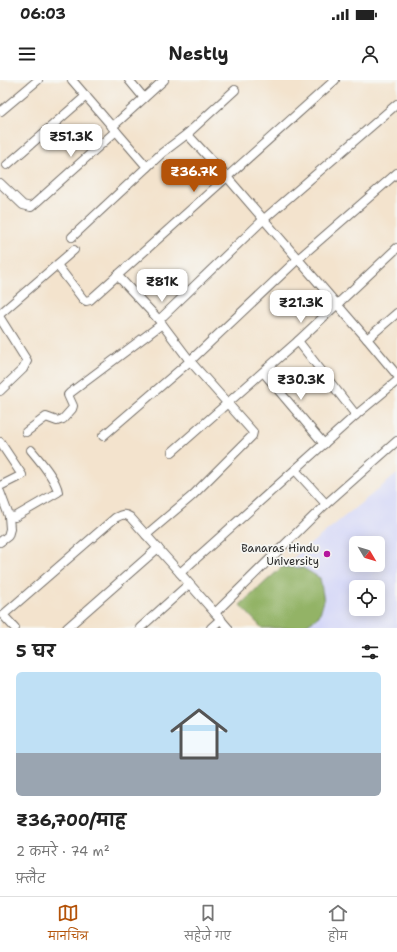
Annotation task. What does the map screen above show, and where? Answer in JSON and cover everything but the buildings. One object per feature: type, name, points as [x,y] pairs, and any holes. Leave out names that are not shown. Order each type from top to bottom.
[{"type":"street","points":[[1,111],[38,80]]},
{"type":"street","points":[[72,80],[148,167]]},
{"type":"street","points":[[129,80],[144,98]]},
{"type":"street","points":[[0,183],[23,205],[31,208],[164,80]]},
{"type":"street","points":[[57,265],[83,299],[86,301],[90,300],[335,80]]},
{"type":"street","points":[[72,237],[162,153],[187,134],[235,90]]},
{"type":"street","points":[[7,165],[86,96]]},
{"type":"street","points":[[26,432],[46,417],[57,420],[63,419],[73,406],[68,395],[70,393],[160,322],[263,220],[397,104]]},
{"type":"street","points":[[187,134],[227,177],[337,303],[397,375]]},
{"type":"street","points":[[103,436],[190,361],[298,259],[397,173]]},
{"type":"street","points":[[172,452],[298,341],[397,248]]},
{"type":"street","points":[[0,314],[74,250]]},
{"type":"street","points":[[117,275],[160,322],[190,361],[253,432],[252,436],[192,496],[146,535]]},
{"type":"street","points":[[367,338],[397,313]]},
{"type":"street","points":[[0,318],[27,361],[23,370],[10,384],[0,391]]},
{"type":"street","points":[[298,341],[356,415]]},
{"type":"street","points":[[263,372],[324,444]]},
{"type":"street","points":[[180,573],[356,415],[397,381]]},
{"type":"street","points":[[215,612],[326,504],[397,441]]},
{"type":"street","points":[[0,442],[22,475],[0,486]]},
{"type":"street","points":[[10,516],[15,516],[58,492],[46,470],[31,450]]},
{"type":"street","points":[[295,470],[326,504]]},
{"type":"street","points":[[0,492],[10,516],[10,529],[8,536],[0,542]]},
{"type":"street","points":[[15,628],[2,614],[115,518],[125,514],[130,517],[228,628]]},
{"type":"street","points":[[67,628],[158,548]]},
{"type":"street","points":[[140,628],[189,584]]},
{"type":"street","points":[[211,628],[221,619]]},
{"type":"shaded area","name":"Banaras Hindu University","points":[[397,474],[397,628],[262,628],[240,605],[282,567]]},
{"type":"green space","points":[[282,567],[303,568],[320,578],[324,601],[319,616],[302,628],[262,628],[240,605]]},
{"type":"place","name":"Banaras Hindu University","points":[[327,554]]}]
